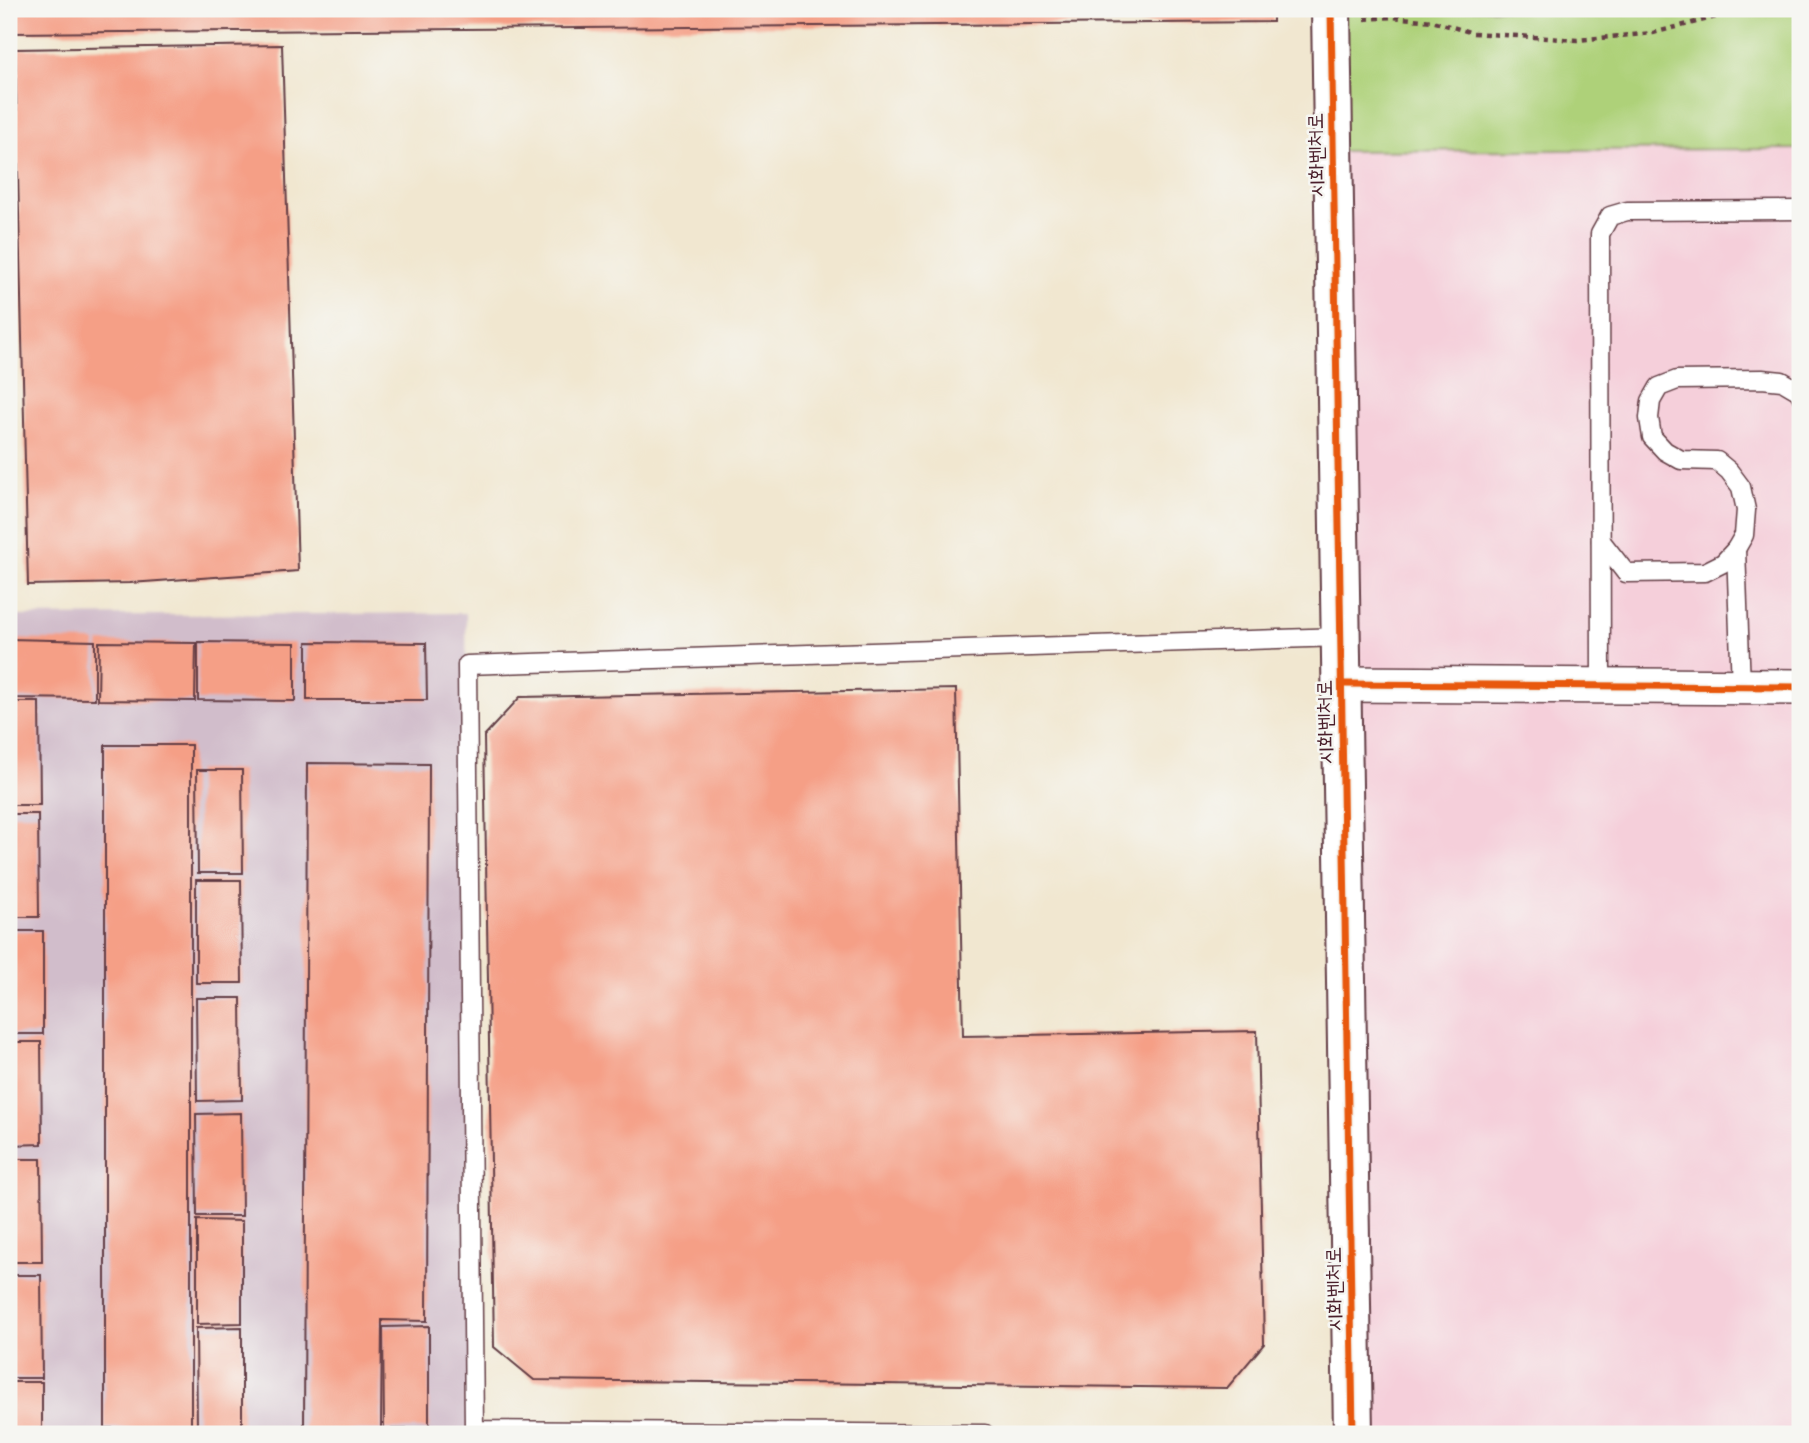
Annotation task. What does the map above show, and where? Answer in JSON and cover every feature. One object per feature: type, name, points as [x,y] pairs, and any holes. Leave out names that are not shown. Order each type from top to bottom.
[{"type":"street","name":"시화벤처로","points":[[1331,15],[1353,1434]]},
{"type":"street","points":[[1342,684],[1800,687]]},
{"type":"lane","points":[[1601,686],[1600,234],[1610,216],[1627,211],[1800,210]]},
{"type":"lane","points":[[1601,541],[1626,573],[1705,572],[1723,563],[1744,535],[1746,510],[1741,487],[1717,461],[1681,460],[1665,451],[1652,437],[1649,418],[1651,401],[1660,387],[1677,380],[1782,380],[1800,394]]},
{"type":"lane","points":[[1736,549],[1741,687]]},
{"type":"lane","points":[[985,1434],[474,1430],[467,665],[1341,637]]},
{"type":"path","points":[[1331,15],[1432,21],[1473,33],[1577,40],[1653,33],[1747,9]]},
{"type":"shaded area","points":[[1800,149],[1800,1434],[1353,1434],[1333,151]]},
{"type":"shaded area","points":[[466,613],[474,1434],[9,1434],[9,616]]},
{"type":"green space","points":[[1332,9],[1800,9],[1800,149],[1333,151]]},
{"type":"building","points":[[9,9],[1273,9],[1273,22],[9,33]]},
{"type":"building","points":[[282,45],[298,571],[130,583],[28,585],[15,49]]},
{"type":"building","points":[[9,639],[95,641],[95,699],[9,698]]},
{"type":"building","points":[[99,642],[196,643],[195,701],[98,700]]},
{"type":"building","points":[[198,642],[295,643],[295,701],[198,700]]},
{"type":"building","points":[[307,642],[426,643],[427,700],[307,700]]},
{"type":"building","points":[[956,689],[963,1036],[1257,1031],[1264,1344],[1227,1388],[534,1380],[494,1347],[484,736],[520,697]]},
{"type":"building","points":[[9,702],[39,702],[40,805],[9,805]]},
{"type":"building","points":[[105,745],[191,745],[191,1428],[105,1428]]},
{"type":"building","points":[[307,763],[429,764],[427,1321],[382,1320],[381,1430],[304,1430]]},
{"type":"building","points":[[197,770],[242,770],[243,873],[198,873]]},
{"type":"building","points":[[9,814],[38,814],[39,917],[9,917]]},
{"type":"building","points":[[196,880],[241,880],[242,983],[196,983]]},
{"type":"building","points":[[9,931],[43,931],[43,1034],[9,1034]]},
{"type":"building","points":[[196,998],[241,998],[242,1100],[197,1101]]},
{"type":"building","points":[[9,1042],[41,1042],[42,1144],[9,1145]]},
{"type":"building","points":[[241,1113],[242,1216],[197,1216],[196,1114]]},
{"type":"building","points":[[9,1159],[41,1159],[42,1262],[9,1262]]},
{"type":"building","points":[[197,1220],[242,1221],[242,1323],[197,1324]]},
{"type":"building","points":[[9,1275],[41,1275],[42,1378],[9,1378]]},
{"type":"building","points":[[429,1326],[429,1429],[384,1429],[383,1327]]},
{"type":"building","points":[[242,1327],[242,1431],[197,1430],[196,1328]]},
{"type":"building","points":[[9,1382],[42,1382],[42,1434],[9,1434]]},
{"type":"cycle path","points":[[1331,9],[1353,1434]]},
{"type":"cycle path","points":[[1342,684],[1800,687]]}]
